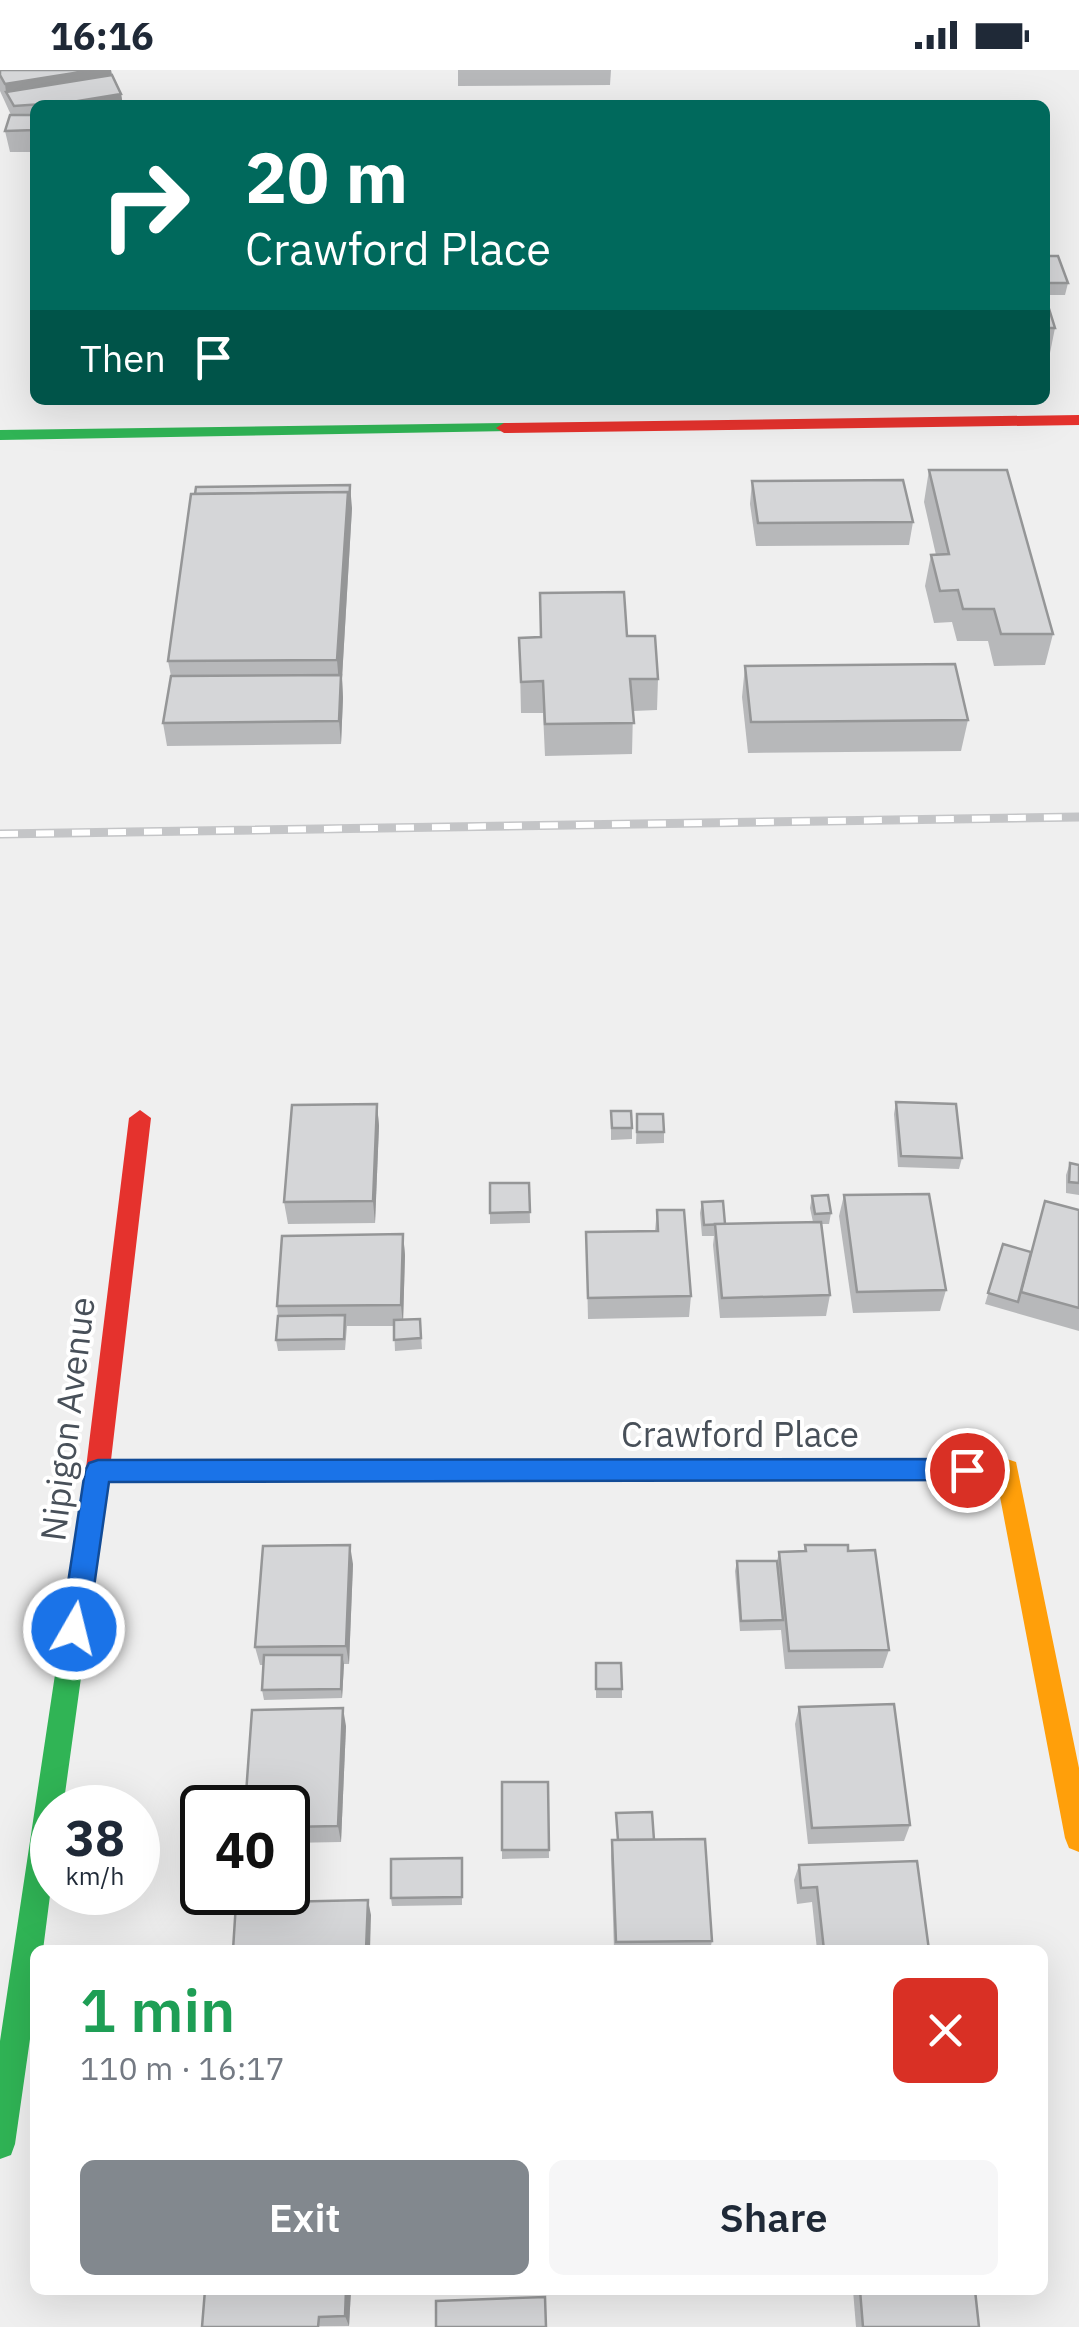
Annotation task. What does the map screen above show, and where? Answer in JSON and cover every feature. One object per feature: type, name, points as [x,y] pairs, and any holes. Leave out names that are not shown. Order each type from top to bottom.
[{"type":"street","points":[[0,435],[1079,420]]},
{"type":"street","name":"Nipigon Avenue","points":[[0,2144],[98,1471],[140,1118]]},
{"type":"street","name":"Crawford Place","points":[[98,1471],[1007,1470],[1079,1838]]},
{"type":"building","points":[[0,70],[93,70],[5,84]]},
{"type":"building","points":[[112,75],[121,94],[84,100],[30,100],[30,105],[14,106],[6,92]]},
{"type":"building","points":[[10,115],[30,115],[30,130],[5,131]]},
{"type":"building","points":[[1050,256],[1058,256],[1068,283],[1050,283]]},
{"type":"building","points":[[929,470],[1007,470],[1053,634],[1001,634],[994,609],[963,609],[958,590],[940,591],[931,555],[949,554]]},
{"type":"building","points":[[903,480],[913,522],[758,523],[752,481]]},
{"type":"building","points":[[350,485],[349,507],[348,492],[195,494],[196,487]]},
{"type":"building","points":[[348,492],[337,660],[168,661],[191,494]]},
{"type":"building","points":[[624,592],[627,636],[655,636],[658,679],[630,679],[634,723],[545,724],[543,681],[521,682],[519,638],[541,637],[540,593]]},
{"type":"building","points":[[955,664],[968,720],[751,722],[745,666]]},
{"type":"building","points":[[341,675],[339,721],[163,723],[171,676]]},
{"type":"building","points":[[896,1102],[956,1104],[962,1158],[901,1156]]},
{"type":"building","points":[[377,1104],[373,1201],[284,1202],[292,1105]]},
{"type":"building","points":[[611,1111],[631,1111],[632,1128],[612,1128]]},
{"type":"building","points":[[637,1114],[663,1114],[664,1132],[637,1132]]},
{"type":"building","points":[[1070,1163],[1079,1165],[1079,1183],[1069,1182]]},
{"type":"building","points":[[490,1183],[529,1183],[530,1212],[490,1213]]},
{"type":"building","points":[[929,1194],[946,1290],[857,1292],[844,1195]]},
{"type":"building","points":[[828,1195],[831,1213],[815,1214],[812,1196]]},
{"type":"building","points":[[723,1201],[725,1224],[704,1225],[702,1202]]},
{"type":"building","points":[[1045,1201],[1079,1210],[1079,1308],[1021,1292]]},
{"type":"building","points":[[657,1210],[684,1210],[691,1296],[588,1298],[586,1232],[658,1231]]},
{"type":"building","points":[[821,1222],[830,1295],[722,1298],[715,1224]]},
{"type":"building","points":[[403,1234],[401,1305],[277,1306],[282,1236]]},
{"type":"building","points":[[1003,1244],[1031,1252],[1018,1302],[988,1293]]},
{"type":"building","points":[[345,1315],[344,1339],[276,1340],[278,1316]]},
{"type":"building","points":[[420,1319],[421,1338],[394,1340],[394,1320]]},
{"type":"building","points":[[350,1545],[346,1646],[255,1647],[263,1546]]},
{"type":"building","points":[[805,1545],[848,1545],[848,1551],[875,1550],[889,1650],[789,1651],[779,1552],[806,1551]]},
{"type":"building","points":[[737,1561],[777,1561],[783,1620],[741,1621]]},
{"type":"building","points":[[264,1655],[342,1655],[341,1689],[262,1690]]},
{"type":"building","points":[[596,1663],[621,1663],[622,1689],[596,1689]]},
{"type":"building","points":[[894,1704],[910,1825],[812,1828],[799,1707]]},
{"type":"building","points":[[343,1708],[338,1826],[310,1827],[310,1785],[247,1785],[252,1710]]},
{"type":"building","points":[[502,1782],[548,1782],[549,1850],[502,1850]]},
{"type":"building","points":[[652,1812],[654,1840],[618,1840],[616,1813]]},
{"type":"building","points":[[705,1839],[712,1941],[616,1942],[612,1840]]},
{"type":"building","points":[[462,1858],[462,1897],[391,1898],[391,1859]]},
{"type":"building","points":[[917,1861],[928,1945],[823,1945],[817,1887],[801,1888],[799,1865]]},
{"type":"building","points":[[368,1900],[366,1945],[233,1945],[235,1915],[310,1915],[310,1901]]},
{"type":"building","points":[[205,2295],[346,2295],[345,2316],[319,2317],[318,2327],[202,2327]]},
{"type":"building","points":[[860,2295],[976,2295],[979,2327],[863,2327]]},
{"type":"building","points":[[545,2297],[546,2327],[436,2327],[436,2301]]},
{"type":"railway","points":[[0,834],[1079,817]]},
{"type":"traffic: fast","points":[[0,435],[504,428]]},
{"type":"traffic: fast","points":[[0,2144],[98,1468]]},
{"type":"traffic: slow","points":[[620,1470],[1007,1470],[1079,1838]]},
{"type":"traffic: jam","points":[[504,428],[1079,420]]},
{"type":"traffic: jam","points":[[98,1468],[140,1118]]},
{"type":"traffic: jam","points":[[98,1471],[620,1470]]},
{"type":"route","points":[[74,1629],[98,1471],[967,1470]]}]
